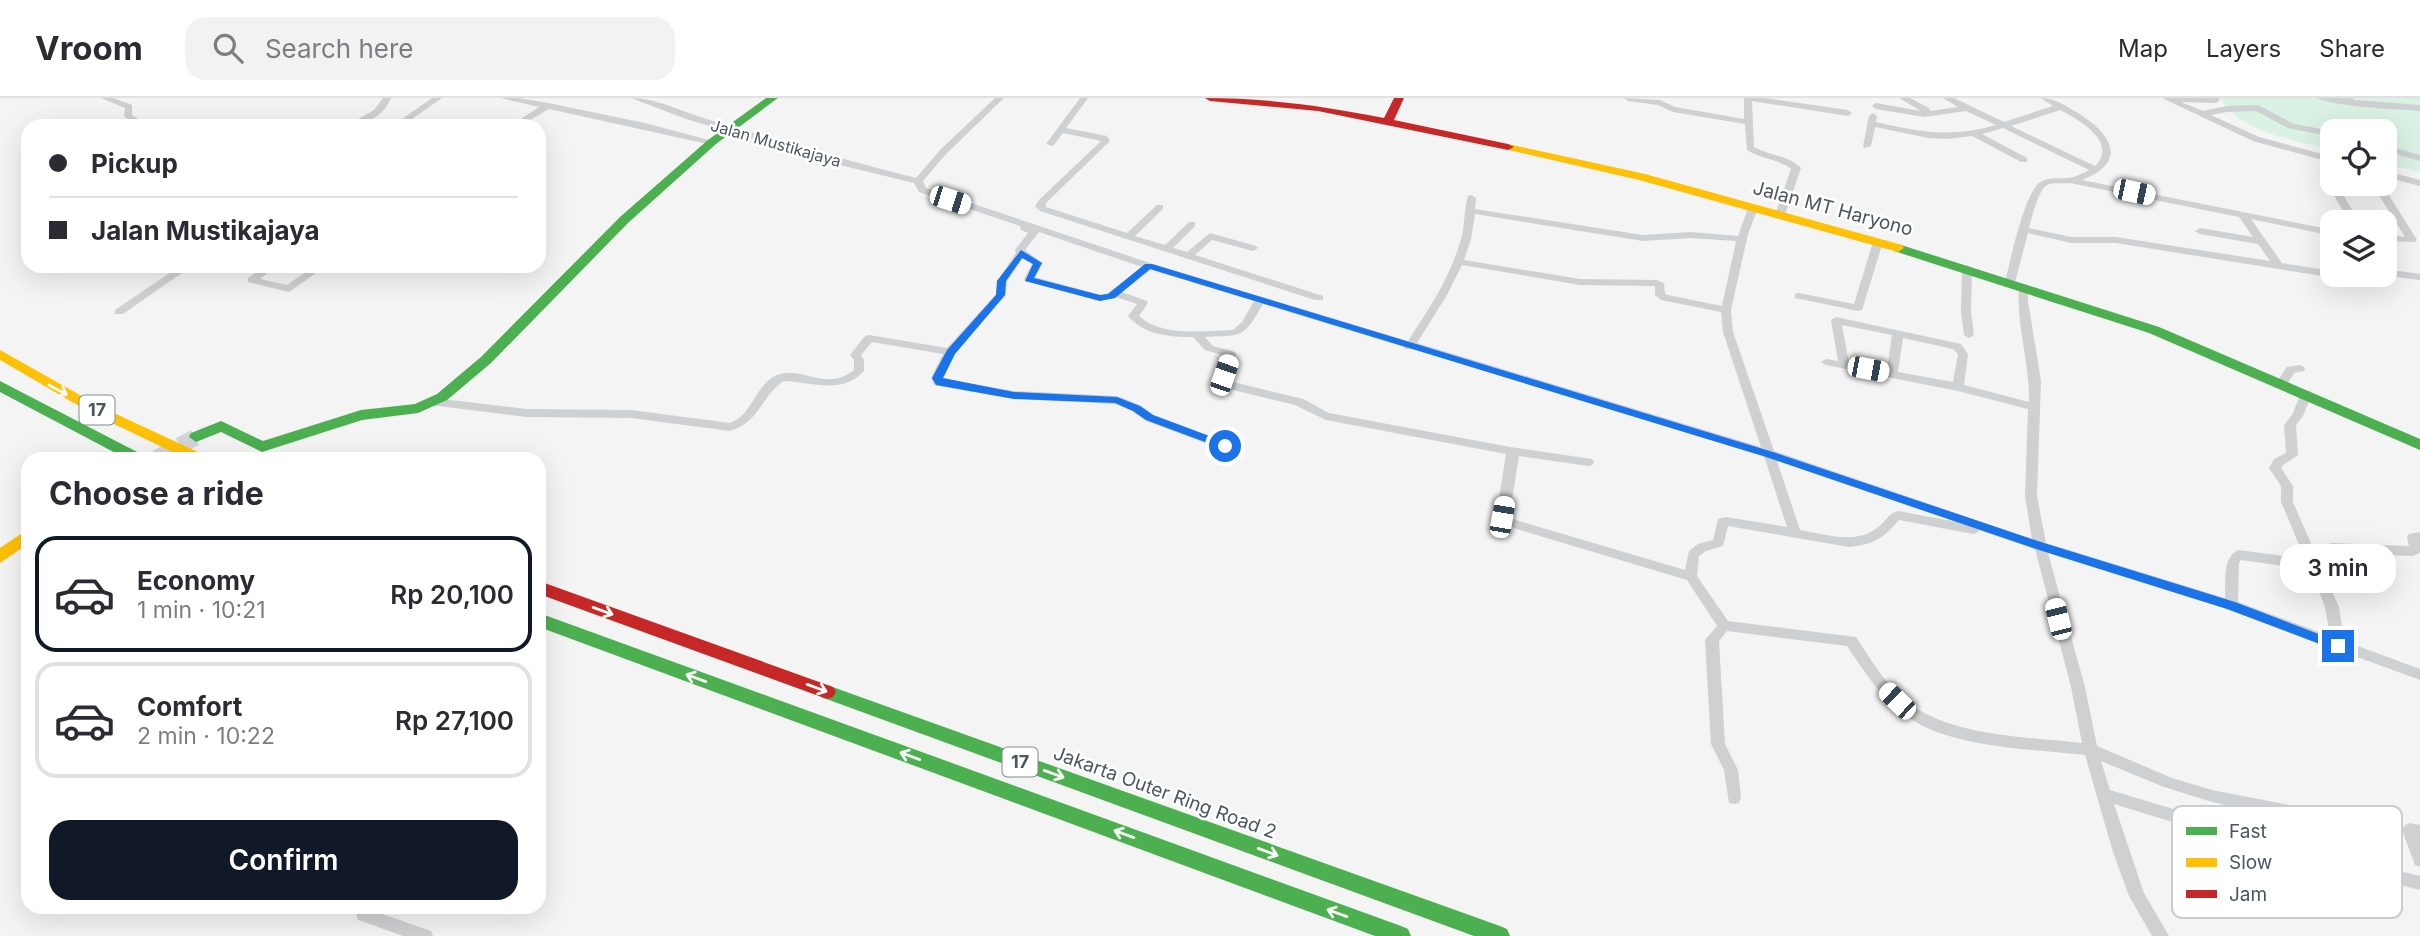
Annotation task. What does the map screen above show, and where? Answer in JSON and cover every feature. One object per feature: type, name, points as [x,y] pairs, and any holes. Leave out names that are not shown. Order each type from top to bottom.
[{"type":"main road","points":[[196,437],[221,426],[262,447],[361,415],[396,412],[434,402],[486,360],[624,220],[712,142],[773,98]]},
{"type":"main road","name":"Jalan MT Haryono","points":[[1210,98],[1307,106],[1584,163],[1878,242],[1967,268],[2154,330],[2282,383],[2420,445]]},
{"type":"main road","points":[[1388,122],[1399,98]]},
{"type":"main road","name":"17","points":[[0,354],[76,399],[149,438],[183,452]]},
{"type":"main road","name":"17","points":[[0,386],[125,452]]},
{"type":"main road","points":[[0,557],[21,540]]},
{"type":"main road","name":"Jakarta Outer Ring Road 2","points":[[546,590],[1500,936]]},
{"type":"main road","name":"17","points":[[546,623],[1401,936]]},
{"type":"street","points":[[105,98],[129,107],[128,116],[131,119]]},
{"type":"street","points":[[364,119],[385,107],[387,98]]},
{"type":"street","points":[[406,119],[438,98]]},
{"type":"street","points":[[505,98],[712,142]]},
{"type":"street","name":"Jalan Mustikajaya","points":[[635,98],[729,129],[919,184]]},
{"type":"street","points":[[1000,98],[943,152],[919,184],[920,191],[1034,232],[1002,281],[1001,295],[950,352],[937,378],[940,382],[1014,395],[1117,400],[1150,418],[1225,446]]},
{"type":"street","points":[[1050,144],[1084,98]]},
{"type":"street","points":[[1628,98],[1660,103],[1673,110],[1749,121]]},
{"type":"street","points":[[1780,215],[1796,168],[1786,161],[1751,149],[1748,143],[1748,98],[1848,113]]},
{"type":"street","points":[[1903,98],[1933,114]]},
{"type":"street","points":[[1948,98],[2096,170]]},
{"type":"street","points":[[2045,98],[2092,127],[2108,144],[2105,160],[2096,170],[2071,181]]},
{"type":"street","points":[[2166,98],[2215,99],[2227,109]]},
{"type":"street","points":[[2166,98],[2256,139],[2320,156]]},
{"type":"street","points":[[2255,98],[2254,103],[2258,108],[2291,126],[2320,132]]},
{"type":"street","points":[[2321,98],[2420,108]]},
{"type":"street","points":[[1867,146],[1877,102],[1933,114],[1967,108]]},
{"type":"street","points":[[523,119],[534,116],[543,105]]},
{"type":"street","points":[[1871,123],[1938,136],[2004,125],[2059,107]]},
{"type":"street","points":[[2202,114],[2227,109],[2258,108]]},
{"type":"street","points":[[1062,130],[1104,138],[1106,141],[1042,202],[1041,207],[1319,298]]},
{"type":"street","points":[[1971,132],[2024,160]]},
{"type":"street","points":[[2397,151],[2420,158]]},
{"type":"street","points":[[2397,177],[2420,183]]},
{"type":"street","points":[[2161,936],[2137,896],[2121,852],[2091,750],[2078,687],[2040,546],[2031,496],[2035,381],[2023,301],[2017,284],[2026,230],[2033,199],[2041,185],[2047,182],[2071,181],[2320,231]]},
{"type":"street","points":[[919,184],[930,193],[1149,266],[1409,347],[1770,454],[2015,538],[2231,605],[2420,675]]},
{"type":"street","points":[[1409,347],[1460,262],[1471,211],[1471,198]]},
{"type":"street","points":[[1128,237],[1160,206]]},
{"type":"street","points":[[1753,208],[1741,239],[1726,310],[1728,332],[1795,532]]},
{"type":"street","points":[[1471,211],[1643,238],[1691,235],[1741,239]]},
{"type":"street","points":[[2192,211],[2244,217],[2278,265]]},
{"type":"street","points":[[2397,216],[2412,240],[2397,239]]},
{"type":"street","points":[[1166,249],[1192,224]]},
{"type":"street","points":[[2026,230],[2071,240],[2116,240],[2320,272]]},
{"type":"street","points":[[2200,231],[2260,241]]},
{"type":"street","points":[[1188,256],[1210,236],[1253,248]]},
{"type":"street","points":[[1799,296],[1858,307],[1878,242]]},
{"type":"street","points":[[1021,253],[1038,263],[1029,279],[1095,298],[1109,297],[1149,266]]},
{"type":"street","points":[[1460,262],[1580,282],[1657,283],[1660,285],[1660,295],[1665,298],[1726,310]]},
{"type":"street","points":[[1967,268],[1966,312],[1969,335]]},
{"type":"street","points":[[119,312],[177,273]]},
{"type":"street","points":[[262,273],[253,280],[289,289],[311,273]]},
{"type":"street","points":[[2397,274],[2420,277]]},
{"type":"street","points":[[2404,275],[2420,285]]},
{"type":"street","points":[[1114,293],[1143,303],[1133,316],[1143,323],[1168,332],[1197,335],[1239,331],[1261,299]]},
{"type":"street","points":[[1844,365],[1836,320],[1961,349],[1958,387]]},
{"type":"street","points":[[1892,374],[1898,333]]},
{"type":"street","points":[[1197,335],[1209,348],[1231,354],[1224,375],[1229,385],[1299,402],[1326,416],[1510,451],[1588,461]]},
{"type":"street","points":[[434,402],[526,413],[631,414],[730,427],[744,422],[772,384],[782,377],[835,383],[848,380],[859,371],[859,360],[855,355],[869,338],[950,352]]},
{"type":"street","points":[[1826,362],[1958,387],[2033,407]]},
{"type":"street","points":[[2282,383],[2291,369],[2300,369]]},
{"type":"street","points":[[2306,394],[2290,425],[2292,455],[2277,462],[2275,468],[2287,485],[2287,502],[2332,607],[2338,646]]},
{"type":"street","points":[[1510,451],[1513,455],[1502,517],[1504,521],[1691,577]]},
{"type":"street","points":[[2015,538],[1898,514],[1892,517],[1885,528],[1854,542],[1722,522],[1719,543],[1702,547],[1693,554],[1691,577],[1724,626],[1851,640],[1884,689],[1913,714],[1930,723],[1974,736],[2091,750],[2180,786],[2260,806]]},
{"type":"street","points":[[2231,605],[2233,562],[2238,555],[2284,561],[2332,548],[2412,551],[2416,550],[2413,537],[2420,537]]},
{"type":"street","points":[[1724,626],[1712,640],[1713,680],[1718,744],[1731,770],[1734,798]]},
{"type":"street","points":[[2105,795],[2172,815]]},
{"type":"street","points":[[2420,832],[2410,830],[2420,860]]},
{"type":"street","points":[[2402,878],[2420,883]]},
{"type":"street","points":[[364,914],[425,936]]},
{"type":"green space","points":[[2220,98],[2420,98],[2420,172],[2397,167],[2397,119],[2320,119],[2320,147],[2255,128],[2229,110]]},
{"type":"tunnel","points":[[168,452],[196,437]]},
{"type":"traffic: fast","points":[[196,437],[221,426],[262,447],[361,415],[418,408],[442,397],[486,360],[624,220],[712,142],[773,98]]},
{"type":"traffic: fast","points":[[1898,248],[2154,330],[2420,445]]},
{"type":"traffic: fast","points":[[0,386],[125,452]]},
{"type":"traffic: fast","points":[[546,623],[1401,936]]},
{"type":"traffic: fast","points":[[827,692],[1500,936]]},
{"type":"traffic: slow","points":[[1508,147],[1641,177],[1898,248]]},
{"type":"traffic: slow","points":[[0,354],[96,410],[184,452]]},
{"type":"traffic: slow","points":[[0,557],[21,540]]},
{"type":"traffic: jam","points":[[1210,98],[1318,108],[1508,147]]},
{"type":"traffic: jam","points":[[1388,122],[1399,98]]},
{"type":"traffic: jam","points":[[546,590],[827,692]]},
{"type":"route","points":[[1225,446],[1150,418],[1117,400],[1014,395],[940,382],[937,378],[950,352],[1001,295],[999,287],[1021,253],[1032,257],[1038,263],[1029,279],[1100,298],[1111,296],[1149,266],[1409,347],[1770,454],[2040,546],[2231,605],[2338,646]]}]
